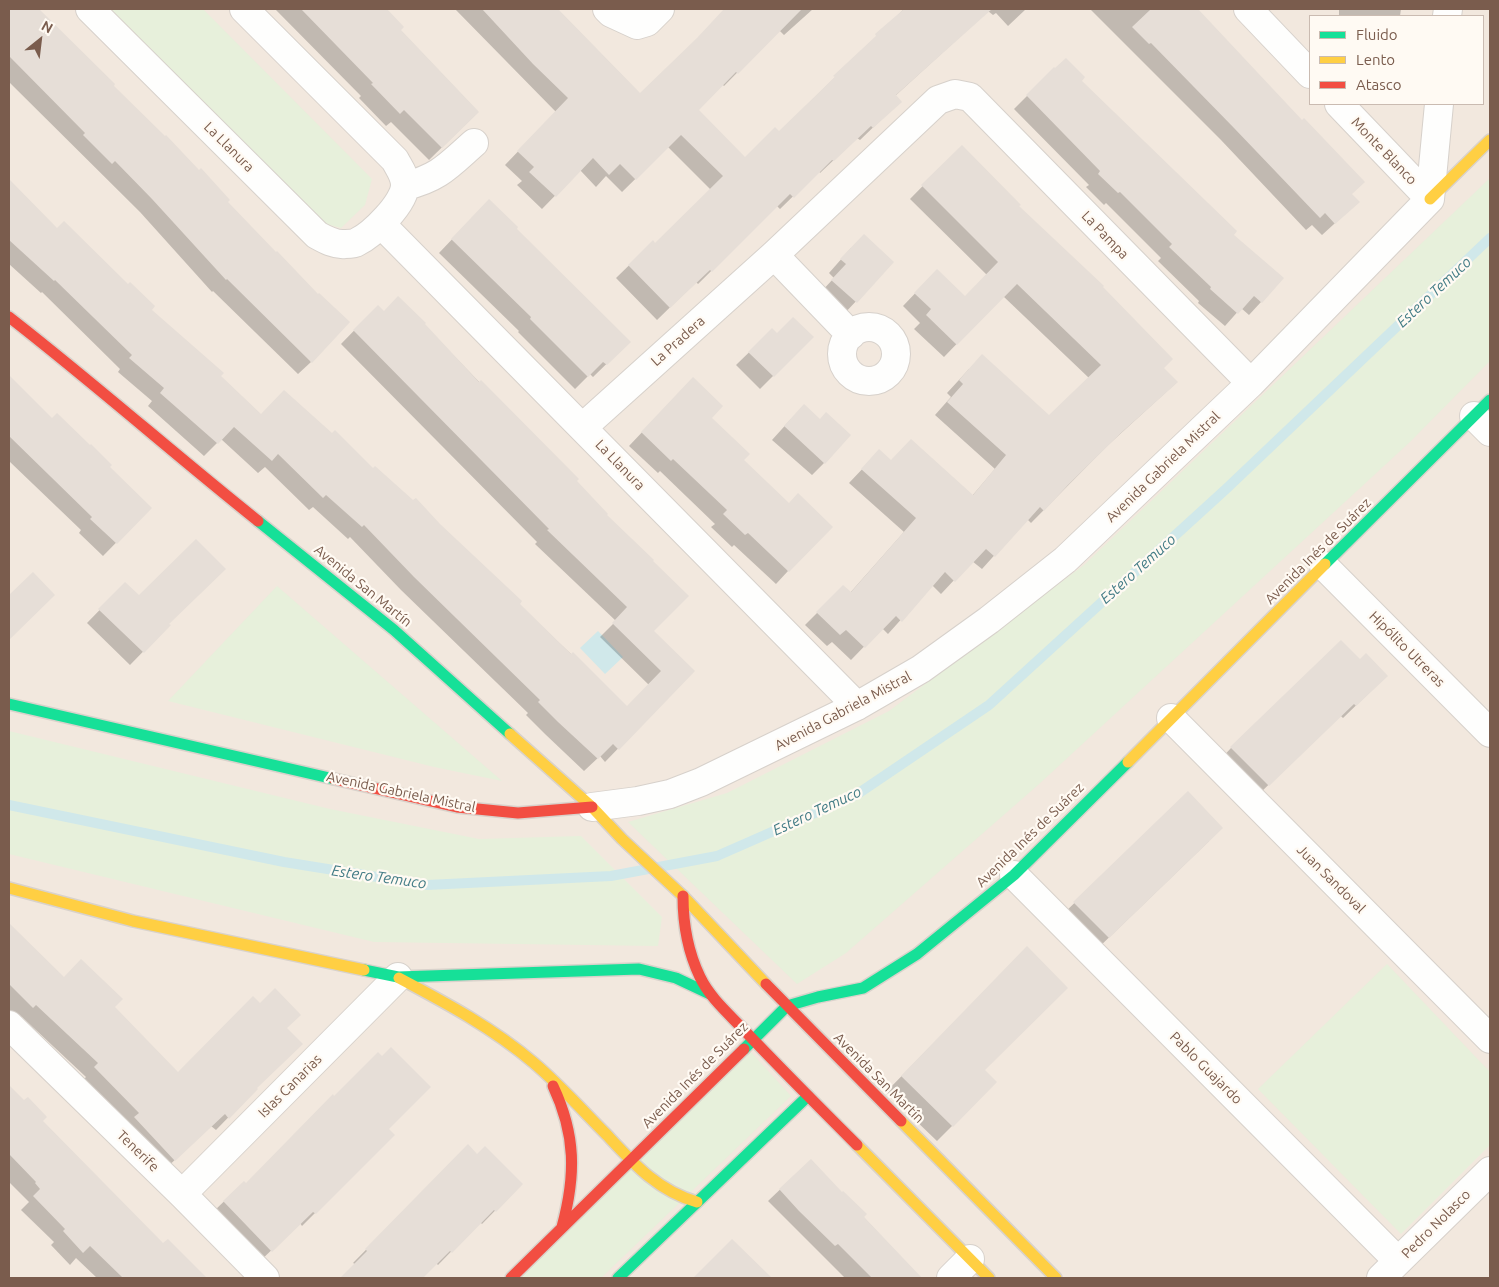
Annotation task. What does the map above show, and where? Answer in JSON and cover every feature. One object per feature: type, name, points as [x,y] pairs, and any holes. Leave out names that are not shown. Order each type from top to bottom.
[{"type":"main road","name":"Avenida Gabriela Mistral","points":[[1430,199],[1490,140]]},
{"type":"main road","name":"Avenida San Martín","points":[[9,317],[77,370],[172,452],[394,630],[592,807],[622,839],[683,896],[787,1006],[1056,1278]]},
{"type":"main road","name":"Avenida Inés de Suárez","points":[[511,1278],[787,1006],[818,997],[863,988],[917,954],[1014,874],[1324,566],[1485,416]]},
{"type":"main road","name":"Avenida Gabriela Mistral","points":[[9,704],[457,807],[518,813],[592,807]]},
{"type":"main road","points":[[9,888],[133,921],[398,977],[639,969],[666,974],[689,982],[710,994]]},
{"type":"main road","points":[[683,896],[683,919],[686,941],[700,977],[710,994],[808,1096],[989,1278]]},
{"type":"main road","points":[[398,977],[470,1017],[503,1039],[548,1076],[643,1174],[666,1191],[682,1199],[697,1202]]},
{"type":"main road","points":[[548,1076],[558,1095],[565,1115],[573,1160],[570,1198],[562,1228]]},
{"type":"main road","points":[[618,1278],[808,1096]]},
{"type":"street","name":"La Llanura","points":[[90,9],[317,235],[330,242],[344,245],[356,243],[381,224],[400,199],[405,186]]},
{"type":"street","points":[[244,9],[395,160],[403,173],[405,186],[422,182],[437,175],[474,142]]},
{"type":"street","points":[[607,9],[611,13],[637,26],[647,22],[660,9]]},
{"type":"street","points":[[1248,9],[1309,73]]},
{"type":"street","name":"La Pradera","points":[[583,427],[774,255],[938,100],[955,94]]},
{"type":"street","name":"La Pampa","points":[[955,94],[970,97],[1251,383]]},
{"type":"street","name":"Monte Blanco","points":[[1340,105],[1430,199]]},
{"type":"street","points":[[1430,199],[1439,105]]},
{"type":"street","name":"Avenida Gabriela Mistral","points":[[592,807],[638,802],[670,794],[693,785],[857,706],[921,669],[989,620],[1065,560],[1251,383],[1430,199]]},
{"type":"street","name":"La Llanura","points":[[381,224],[857,706]]},
{"type":"street","points":[[774,255],[851,335]]},
{"type":"street","name":"Hipólito Utreras","points":[[1324,566],[1490,733]]},
{"type":"street","name":"Juan Sandoval","points":[[1171,718],[1490,1039]]},
{"type":"street","name":"Pablo Guajardo","points":[[1014,874],[1390,1270]]},
{"type":"street","name":"Islas Canarias","points":[[182,1194],[398,977]]},
{"type":"street","name":"Tenerife","points":[[9,1025],[265,1278]]},
{"type":"street","name":"Pedro Nolasco","points":[[1390,1270],[1490,1171]]},
{"type":"street","points":[[951,1278],[970,1259]]},
{"type":"shaded area","points":[[9,9],[1490,9],[1490,1278],[9,1278]]},
{"type":"green space","points":[[105,9],[203,9],[372,179],[365,205],[341,228],[315,221]]},
{"type":"green space","points":[[1490,178],[1490,361],[1410,442],[1038,785],[846,953],[797,984],[628,822],[727,793],[889,711],[1084,565]]},
{"type":"green space","points":[[277,586],[502,781],[434,767],[168,701]]},
{"type":"green space","points":[[9,731],[330,809],[479,839],[581,836],[662,917],[658,946],[374,942],[9,854]]},
{"type":"green space","points":[[1387,964],[1490,1072],[1490,1145],[1401,1234],[1258,1089]]},
{"type":"green space","points":[[749,1050],[791,1096],[601,1278],[520,1278]]},
{"type":"water","points":[[598,631],[623,657],[605,674],[580,648]]},
{"type":"building","points":[[9,9],[39,9],[199,170],[201,168],[230,200],[228,202],[276,252],[318,294],[350,322],[312,363],[226,280],[152,199],[115,161],[112,164],[83,135],[85,133],[9,56]]},
{"type":"building","points":[[301,9],[387,9],[404,27],[401,30],[479,112],[442,148],[404,110],[400,114],[371,84],[373,83]]},
{"type":"building","points":[[482,9],[558,9],[640,93],[724,9],[802,9],[738,74],[736,72],[699,110],[745,157],[775,127],[779,131],[835,77],[833,76],[876,36],[875,34],[904,9],[992,9],[896,95],[902,102],[873,128],[871,126],[834,161],[832,160],[794,198],[790,194],[712,272],[710,270],[670,308],[628,265],[653,240],[655,243],[723,176],[681,135],[636,180],[620,164],[609,175],[593,158],[556,197],[529,172],[534,167],[517,151],[568,98],[533,64]]},
{"type":"building","points":[[1151,9],[1198,9],[1302,120],[1304,118],[1365,182],[1352,194],[1360,202],[1335,224],[1325,213],[1320,218],[1151,43],[1149,44],[1132,27]]},
{"type":"building","points":[[1066,58],[1085,77],[1082,81],[1237,231],[1234,235],[1284,278],[1262,303],[1254,296],[1238,314],[1210,289],[1211,287],[1169,247],[1172,244],[1120,192],[1118,193],[1098,174],[1100,171],[1026,95],[1054,67]]},
{"type":"building","points":[[962,145],[1021,205],[1019,206],[1104,286],[1173,359],[1164,368],[1178,382],[1121,433],[1044,511],[1040,507],[995,557],[986,549],[955,582],[945,572],[902,622],[896,616],[865,648],[846,630],[840,635],[816,612],[843,585],[851,592],[916,518],[861,469],[879,449],[891,460],[911,439],[973,495],[1006,455],[947,402],[963,384],[959,380],[982,354],[1049,415],[1101,365],[1017,284],[957,345],[926,315],[931,309],[914,293],[937,269],[965,296],[998,262],[921,185]]},
{"type":"building","points":[[9,179],[57,228],[64,221],[128,284],[130,282],[155,306],[152,310],[224,373],[221,376],[261,414],[284,390],[332,433],[335,430],[373,468],[375,466],[413,500],[416,498],[440,524],[522,601],[520,604],[571,654],[573,652],[627,706],[661,671],[612,623],[627,607],[547,530],[549,529],[353,330],[378,305],[384,311],[398,296],[426,323],[479,382],[481,380],[579,479],[577,481],[607,515],[689,596],[654,631],[695,671],[619,750],[613,744],[598,759],[538,702],[540,700],[414,577],[364,525],[362,527],[326,495],[323,498],[278,454],[272,461],[234,427],[218,444],[160,393],[164,388],[129,358],[132,355],[55,280],[9,240]]},
{"type":"building","points":[[489,199],[631,342],[607,365],[603,362],[588,377],[530,319],[531,317],[451,239]]},
{"type":"building","points":[[864,234],[894,262],[857,303],[831,280],[846,264],[840,259]]},
{"type":"building","points":[[793,317],[814,337],[774,377],[748,352],[772,328],[777,333]]},
{"type":"building","points":[[9,375],[52,418],[57,413],[91,444],[112,465],[110,467],[152,508],[117,544],[9,436]]},
{"type":"building","points":[[693,377],[723,406],[712,418],[750,454],[744,460],[789,503],[798,493],[833,527],[789,572],[748,533],[745,535],[723,514],[727,510],[641,432]]},
{"type":"building","points":[[804,404],[820,419],[826,412],[851,435],[825,464],[784,426]]},
{"type":"building","points":[[196,539],[226,569],[169,624],[171,625],[144,653],[98,609],[125,582],[139,595]]},
{"type":"building","points":[[33,572],[55,595],[9,640],[9,595]]},
{"type":"building","points":[[1341,640],[1360,659],[1366,653],[1388,676],[1356,706],[1354,704],[1269,786],[1230,747]]},
{"type":"building","points":[[1188,791],[1223,828],[1109,938],[1073,902]]},
{"type":"building","points":[[9,923],[64,977],[81,959],[123,999],[115,1007],[178,1072],[253,996],[260,1003],[275,988],[301,1015],[287,1028],[303,1044],[257,1088],[229,1119],[225,1114],[175,1161],[134,1117],[139,1113],[94,1067],[98,1063],[36,1005],[33,1008],[9,984]]},
{"type":"building","points":[[1027,946],[1068,988],[985,1070],[997,1082],[953,1127],[901,1076]]},
{"type":"building","points":[[391,1047],[431,1087],[389,1129],[395,1135],[316,1214],[313,1212],[272,1252],[223,1201],[244,1181],[246,1183],[333,1094],[334,1096],[378,1052],[382,1056]]},
{"type":"building","points":[[9,1085],[24,1100],[28,1097],[47,1117],[43,1121],[163,1243],[168,1239],[207,1278],[123,1278],[90,1246],[83,1253],[63,1231],[65,1229],[33,1196],[40,1189],[36,1182],[9,1154]]},
{"type":"building","points":[[468,1144],[477,1154],[485,1146],[523,1184],[496,1212],[494,1210],[452,1253],[450,1251],[423,1278],[340,1278],[367,1251],[365,1249]]},
{"type":"building","points":[[811,1159],[842,1192],[867,1214],[864,1217],[922,1278],[872,1278],[838,1244],[835,1246],[799,1211],[779,1189]]},
{"type":"building","points":[[732,1239],[772,1278],[693,1278]]},
{"type":"waterway","name":"Estero Temuco","points":[[9,805],[284,862],[427,885],[611,876],[717,856],[856,795],[989,705],[1226,489],[1490,238]]},
{"type":"traffic: fast","points":[[1325,564],[1490,400]]},
{"type":"traffic: fast","points":[[258,521],[394,630],[510,734]]},
{"type":"traffic: fast","points":[[9,704],[334,779]]},
{"type":"traffic: fast","points":[[744,1049],[787,1006],[818,997],[863,988],[917,954],[1014,875],[1128,762]]},
{"type":"traffic: fast","points":[[364,970],[398,977],[639,969],[676,978],[710,994]]},
{"type":"traffic: fast","points":[[618,1278],[808,1096]]},
{"type":"traffic: slow","points":[[1430,199],[1490,140]]},
{"type":"traffic: slow","points":[[1128,762],[1325,564]]},
{"type":"traffic: slow","points":[[510,734],[592,807],[622,839],[683,896],[766,984]]},
{"type":"traffic: slow","points":[[9,888],[133,921],[364,970]]},
{"type":"traffic: slow","points":[[399,978],[469,1017],[518,1050],[553,1080],[648,1175],[670,1191],[697,1202]]},
{"type":"traffic: slow","points":[[901,1121],[1056,1278]]},
{"type":"traffic: slow","points":[[857,1145],[989,1278]]},
{"type":"traffic: jam","points":[[9,317],[258,521]]},
{"type":"traffic: jam","points":[[334,779],[457,807],[518,813],[592,807]]},
{"type":"traffic: jam","points":[[683,896],[685,927],[689,948],[704,985],[726,1012],[857,1145]]},
{"type":"traffic: jam","points":[[766,984],[901,1121]]},
{"type":"traffic: jam","points":[[511,1278],[744,1049]]},
{"type":"traffic: jam","points":[[553,1086],[561,1104],[570,1138],[570,1190],[562,1227]]}]
